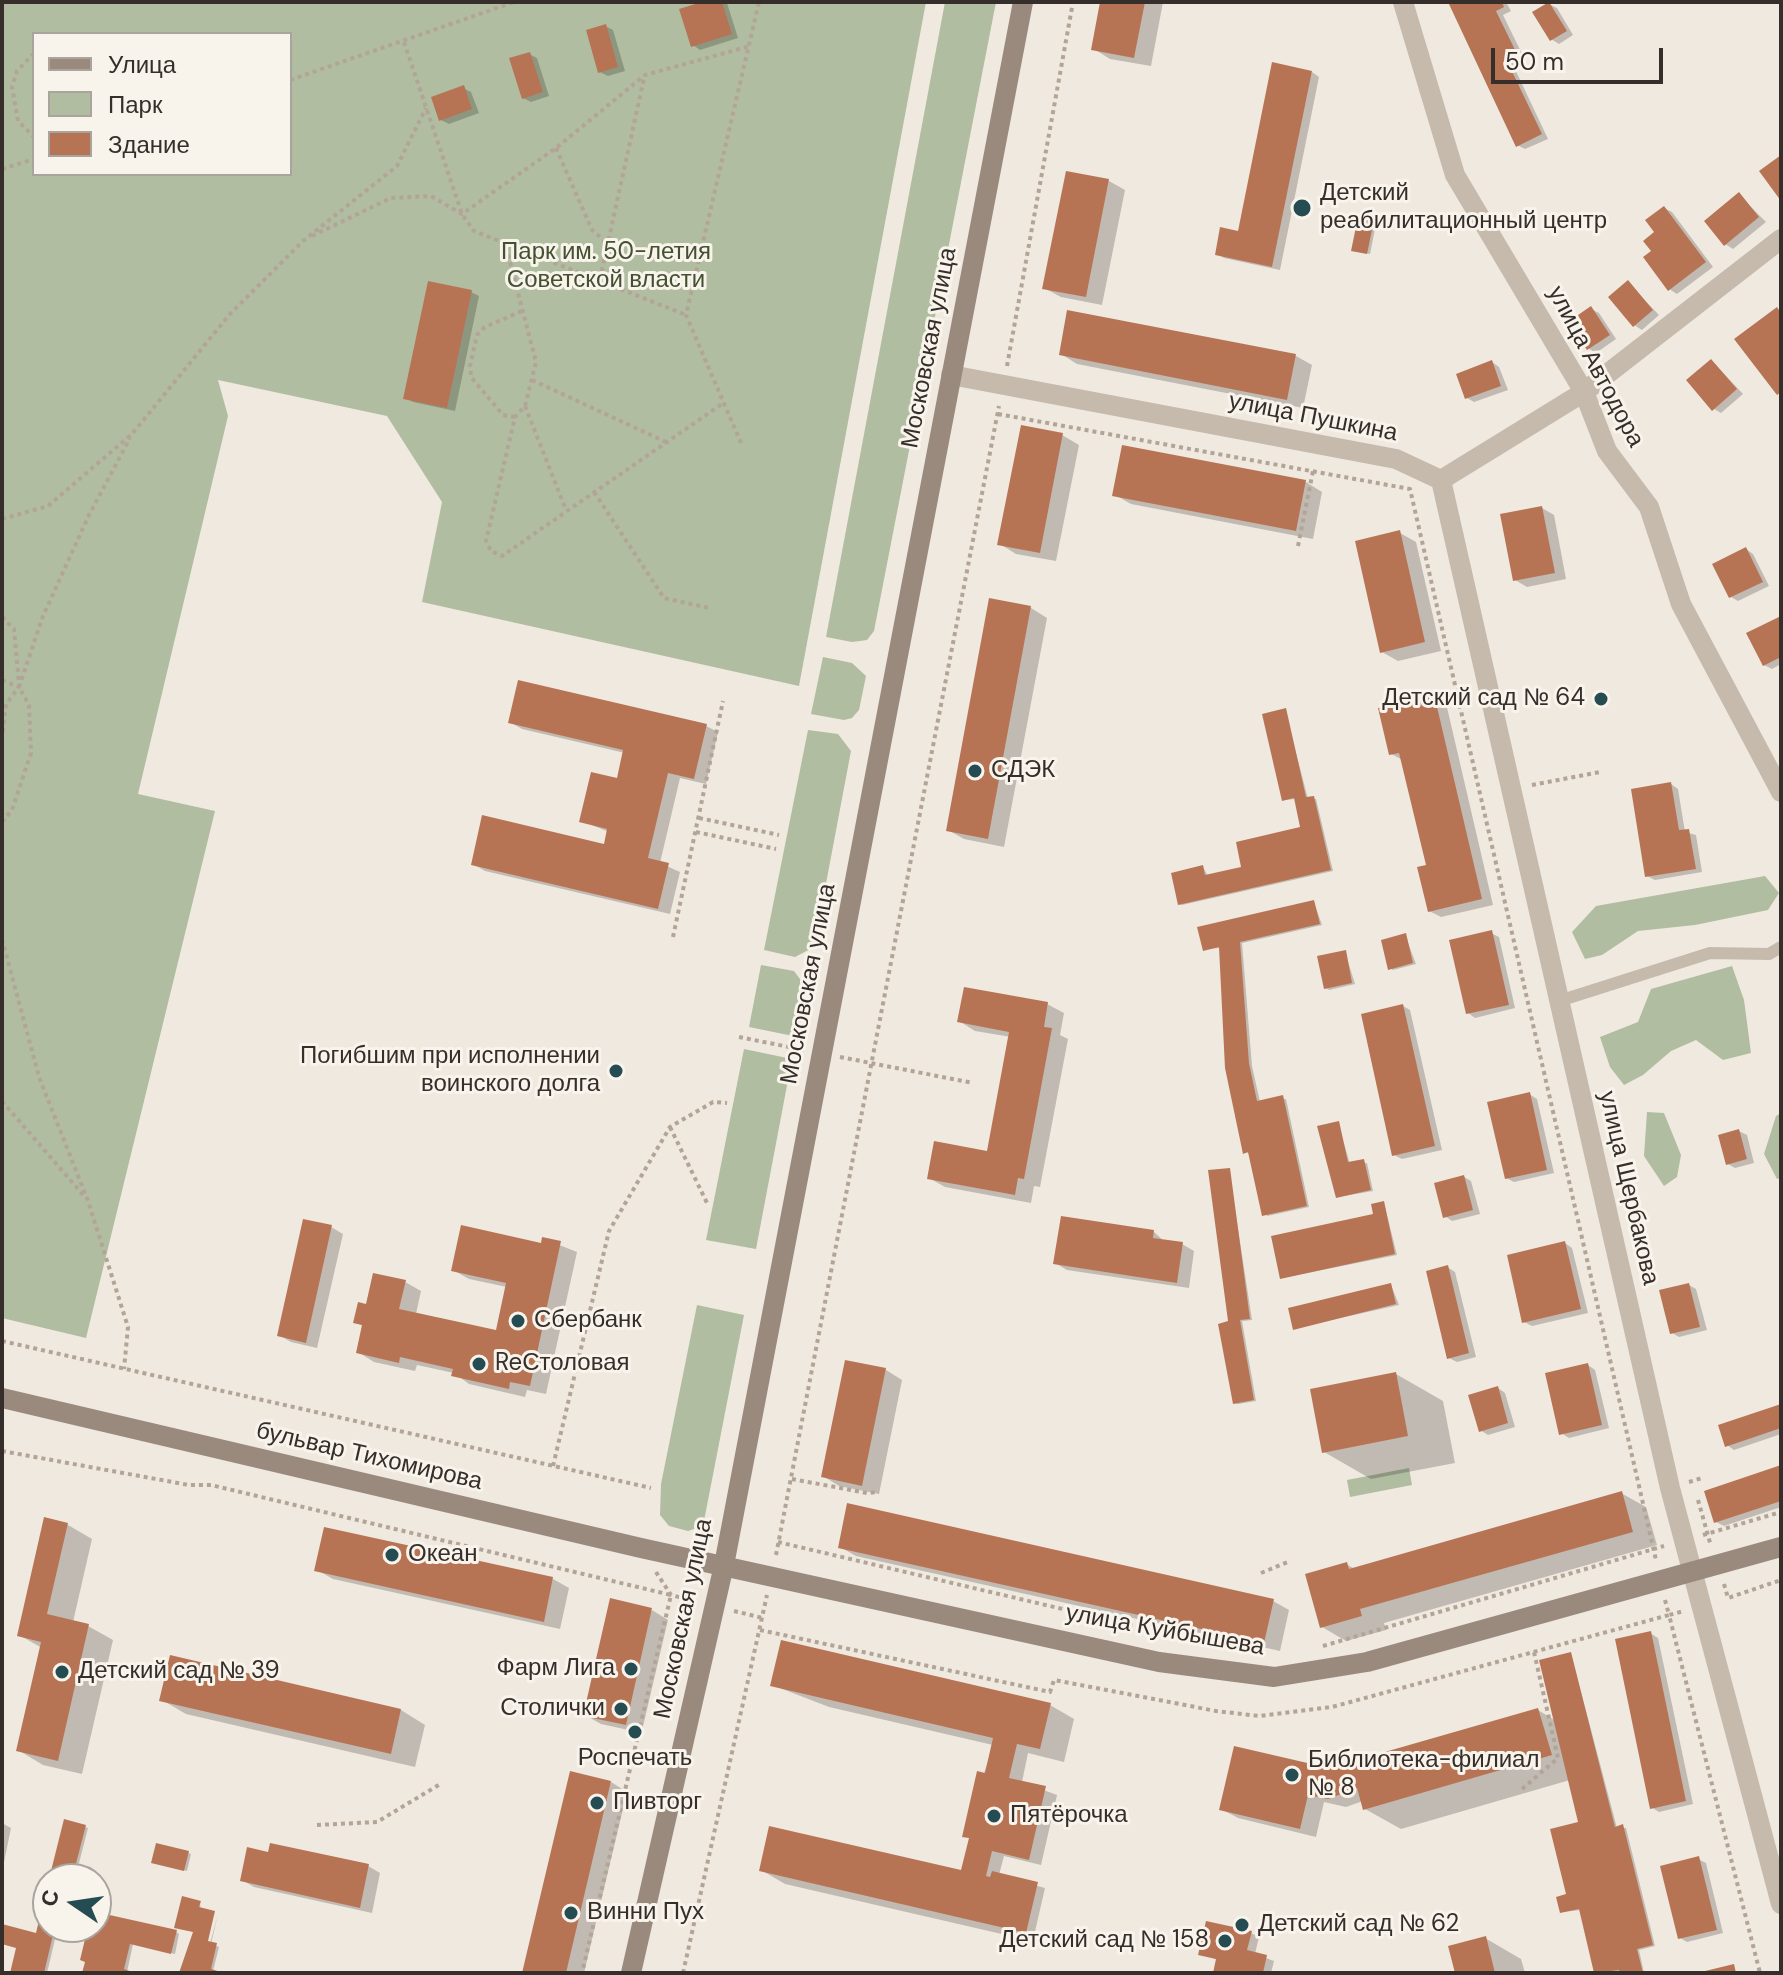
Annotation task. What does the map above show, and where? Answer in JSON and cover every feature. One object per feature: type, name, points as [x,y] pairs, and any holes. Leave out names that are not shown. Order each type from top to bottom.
[{"type":"main road","name":"Московская улица","points":[[631,1973],[724,1565],[1023,2]]},
{"type":"main road","name":"бульвар Тихомирова","points":[[2,1398],[724,1565]]},
{"type":"main road","name":"улица Куйбышева","points":[[724,1565],[1159,1662],[1274,1677],[1367,1662],[1781,1547]]},
{"type":"street","name":"улица Автодора","points":[[1403,2],[1455,175],[1584,392],[1607,451],[1649,507],[1681,604],[1781,792]]},
{"type":"street","points":[[1441,480],[1584,392],[1781,239]]},
{"type":"street","name":"улица Пушкина","points":[[951,375],[1396,459],[1441,480]]},
{"type":"street","name":"улица Щербакова","points":[[1441,480],[1684,1540],[1781,1904]]},
{"type":"lane","points":[[1559,1001],[1710,953],[1769,954],[1781,947]]},
{"type":"path","points":[[292,79],[514,2]]},
{"type":"path","points":[[741,443],[686,315],[759,2]]},
{"type":"path","points":[[683,1973],[792,1479],[998,414],[1073,2]]},
{"type":"path","points":[[404,42],[462,214],[474,231],[506,247],[600,279],[686,315]]},
{"type":"path","points":[[462,214],[556,148],[645,75],[750,46]]},
{"type":"path","points":[[32,55],[17,71],[12,87],[18,121],[32,135]]},
{"type":"path","points":[[600,279],[645,75]]},
{"type":"path","points":[[2,519],[48,506],[132,434],[230,314],[303,241],[397,166],[426,108]]},
{"type":"path","points":[[556,148],[592,230],[607,243]]},
{"type":"path","points":[[2,169],[32,160]]},
{"type":"path","points":[[303,241],[391,198],[431,196],[462,214]]},
{"type":"path","points":[[506,247],[536,362],[525,406],[515,417],[486,541],[491,551],[502,556],[722,404]]},
{"type":"path","points":[[515,417],[503,415],[471,377],[470,366],[477,335],[485,327],[522,311]]},
{"type":"path","points":[[532,380],[666,442]]},
{"type":"path","points":[[525,406],[566,510]]},
{"type":"path","points":[[998,414],[1410,489],[1653,1549],[1760,1973]]},
{"type":"path","points":[[2,738],[6,704],[19,687],[56,587],[89,515],[132,434]]},
{"type":"path","points":[[1298,546],[1313,471]]},
{"type":"path","points":[[594,492],[664,598],[709,608]]},
{"type":"path","points":[[2,617],[14,629],[19,687],[29,705],[31,753],[12,810],[2,822]]},
{"type":"path","points":[[2,680],[19,687]]},
{"type":"path","points":[[673,937],[723,701]]},
{"type":"path","points":[[1479,796],[1600,772]]},
{"type":"path","points":[[699,818],[779,835]]},
{"type":"path","points":[[695,832],[776,849]]},
{"type":"path","points":[[2,939],[39,1077],[88,1201],[128,1327],[124,1369]]},
{"type":"path","points":[[739,1037],[973,1083]]},
{"type":"path","points":[[2,1101],[88,1201]]},
{"type":"path","points":[[553,1466],[609,1231],[670,1127],[713,1102],[727,1103]]},
{"type":"path","points":[[670,1127],[708,1205]]},
{"type":"path","points":[[2,1341],[651,1488]]},
{"type":"path","points":[[2,1451],[189,1485],[211,1485],[671,1595],[582,1973]]},
{"type":"path","points":[[792,1479],[867,1493],[879,1492]]},
{"type":"path","points":[[1316,1648],[1781,1512]]},
{"type":"path","points":[[778,1542],[1232,1649]]},
{"type":"path","points":[[1261,1573],[1288,1562]]},
{"type":"path","points":[[760,1630],[1050,1692],[1054,1680],[1216,1711],[1259,1716],[1332,1707],[1669,1615]]},
{"type":"path","points":[[1522,1789],[1558,1758],[1534,1652]]},
{"type":"path","points":[[317,1825],[377,1822],[442,1783]]},
{"type":"green space","name":"Парк им. 50-летия Советской власти","points":[[2,2],[926,2],[799,686],[422,602],[442,502],[387,416],[218,380],[228,416],[138,794],[215,811],[86,1338],[2,1318]]},
{"type":"green space","points":[[945,2],[996,2],[874,631],[867,640],[852,642],[826,637]]},
{"type":"green space","points":[[823,657],[852,663],[866,676],[859,710],[852,718],[844,720],[811,714]]},
{"type":"green space","points":[[808,730],[838,734],[851,751],[814,947],[795,957],[764,950]]},
{"type":"green space","points":[[1765,876],[1779,893],[1768,910],[1695,925],[1638,931],[1602,955],[1585,959],[1572,932],[1596,906]]},
{"type":"green space","points":[[761,965],[794,971],[806,987],[798,1037],[749,1027]]},
{"type":"green space","points":[[1732,966],[1744,1000],[1751,1053],[1723,1060],[1696,1040],[1671,1051],[1643,1075],[1624,1085],[1610,1067],[1600,1037],[1638,1022],[1651,989]]},
{"type":"green space","points":[[744,1049],[792,1059],[756,1249],[706,1240]]},
{"type":"green space","points":[[1647,1112],[1664,1113],[1681,1155],[1677,1177],[1664,1186],[1644,1156]]},
{"type":"green space","points":[[1781,1113],[1781,1178],[1777,1179],[1764,1154],[1776,1116]]},
{"type":"green space","points":[[697,1305],[744,1315],[704,1521],[700,1527],[688,1531],[669,1526],[660,1515],[661,1484]]},
{"type":"green space","points":[[1409,1468],[1412,1485],[1350,1497],[1347,1480]]},
{"type":"building","points":[[702,2],[722,2],[732,34],[691,47],[679,9]]},
{"type":"building","points":[[1100,2],[1145,2],[1134,58],[1091,50]]},
{"type":"building","points":[[1448,2],[1502,2],[1504,7],[1496,11],[1519,58],[1508,63],[1542,134],[1516,147]]},
{"type":"building","points":[[1549,2],[1567,31],[1550,41],[1532,12]]},
{"type":"building","points":[[606,24],[618,67],[598,73],[586,30]]},
{"type":"building","points":[[530,52],[543,92],[522,99],[509,58]]},
{"type":"building","points":[[1272,62],[1312,71],[1272,267],[1215,255],[1220,227],[1238,231]]},
{"type":"building","points":[[464,85],[472,109],[439,121],[431,97]]},
{"type":"building","points":[[1781,155],[1781,201],[1759,171]]},
{"type":"building","points":[[1066,171],[1109,179],[1086,297],[1042,289]]},
{"type":"building","points":[[1739,192],[1759,217],[1724,246],[1704,221]]},
{"type":"building","points":[[1664,206],[1706,262],[1668,291],[1643,257],[1651,251],[1643,241],[1654,232],[1645,220]]},
{"type":"building","points":[[1358,217],[1374,220],[1367,254],[1351,251]]},
{"type":"building","points":[[1628,280],[1653,310],[1633,327],[1608,297]]},
{"type":"building","points":[[428,281],[472,290],[447,408],[403,399]]},
{"type":"building","points":[[1591,306],[1610,335],[1587,350],[1568,322]]},
{"type":"building","points":[[1777,307],[1781,313],[1781,392],[1777,395],[1734,339]]},
{"type":"building","points":[[1067,310],[1296,354],[1287,400],[1059,355]]},
{"type":"building","points":[[1711,359],[1737,389],[1712,411],[1686,380]]},
{"type":"building","points":[[1492,360],[1501,386],[1465,399],[1456,374]]},
{"type":"building","points":[[1021,425],[1063,433],[1040,553],[997,545]]},
{"type":"building","points":[[1122,445],[1306,480],[1296,531],[1112,496]]},
{"type":"building","points":[[1542,506],[1555,573],[1513,581],[1500,514]]},
{"type":"building","points":[[1400,530],[1425,642],[1380,653],[1355,541]]},
{"type":"building","points":[[1746,547],[1763,582],[1729,598],[1712,564]]},
{"type":"building","points":[[989,598],[1031,606],[988,839],[946,831]]},
{"type":"building","points":[[1781,616],[1781,657],[1763,666],[1746,633]]},
{"type":"building","points":[[518,680],[707,724],[694,779],[668,773],[648,858],[669,863],[658,909],[471,865],[482,815],[604,844],[607,829],[579,822],[591,772],[617,778],[623,750],[508,723]]},
{"type":"building","points":[[1434,694],[1482,899],[1428,912],[1417,867],[1426,865],[1399,753],[1389,755],[1378,708]]},
{"type":"building","points":[[1286,708],[1306,797],[1314,796],[1331,870],[1178,905],[1171,873],[1203,865],[1205,875],[1241,867],[1236,842],[1300,827],[1294,798],[1282,801],[1262,714]]},
{"type":"building","points":[[1671,782],[1679,830],[1689,829],[1696,869],[1645,877],[1631,789]]},
{"type":"building","points":[[1314,900],[1320,924],[1240,942],[1249,1063],[1257,1101],[1283,1095],[1307,1206],[1262,1216],[1248,1152],[1243,1154],[1225,1068],[1219,947],[1203,951],[1197,927]]},
{"type":"building","points":[[1492,930],[1509,1005],[1466,1014],[1449,940]]},
{"type":"building","points":[[1406,933],[1413,963],[1388,970],[1381,940]]},
{"type":"building","points":[[1346,950],[1352,983],[1324,989],[1317,956]]},
{"type":"building","points":[[964,987],[1048,1002],[1044,1027],[1052,1028],[1024,1179],[1018,1178],[1015,1195],[927,1179],[934,1141],[987,1151],[1009,1032],[957,1022]]},
{"type":"building","points":[[1403,1004],[1435,1146],[1392,1156],[1361,1014]]},
{"type":"building","points":[[1530,1092],[1547,1170],[1505,1179],[1487,1102]]},
{"type":"building","points":[[1339,1121],[1348,1162],[1364,1159],[1371,1190],[1336,1198],[1317,1126]]},
{"type":"building","points":[[1739,1129],[1747,1159],[1726,1165],[1718,1135]]},
{"type":"building","points":[[1230,1168],[1250,1319],[1240,1320],[1254,1400],[1233,1404],[1218,1324],[1228,1321],[1208,1170]]},
{"type":"building","points":[[1464,1175],[1473,1210],[1443,1218],[1434,1183]]},
{"type":"building","points":[[1384,1201],[1395,1254],[1280,1279],[1271,1236],[1373,1214],[1371,1204]]},
{"type":"building","points":[[1061,1216],[1154,1230],[1153,1238],[1183,1242],[1177,1283],[1053,1264]]},
{"type":"building","points":[[303,1219],[332,1225],[306,1343],[277,1336]]},
{"type":"building","points":[[461,1225],[541,1243],[542,1237],[561,1241],[530,1386],[510,1382],[509,1389],[451,1376],[453,1369],[400,1357],[399,1363],[356,1353],[362,1325],[353,1323],[358,1302],[366,1304],[373,1273],[406,1280],[399,1309],[496,1330],[506,1283],[451,1271]]},
{"type":"building","points":[[1565,1241],[1581,1309],[1522,1323],[1507,1255]]},
{"type":"building","points":[[1448,1265],[1469,1353],[1447,1359],[1426,1271]]},
{"type":"building","points":[[1391,1283],[1396,1304],[1293,1330],[1288,1308]]},
{"type":"building","points":[[1689,1283],[1700,1327],[1670,1334],[1659,1290]]},
{"type":"building","points":[[845,1360],[886,1368],[862,1486],[821,1477]]},
{"type":"building","points":[[1588,1363],[1602,1425],[1559,1435],[1545,1373]]},
{"type":"building","points":[[1396,1372],[1408,1436],[1322,1453],[1310,1389]]},
{"type":"building","points":[[1498,1386],[1508,1423],[1479,1432],[1468,1395]]},
{"type":"building","points":[[1781,1404],[1781,1428],[1725,1447],[1718,1425]]},
{"type":"building","points":[[1781,1465],[1781,1501],[1714,1523],[1704,1491]]},
{"type":"building","points":[[1622,1491],[1633,1532],[1360,1609],[1362,1616],[1320,1628],[1305,1574],[1347,1562],[1349,1569]]},
{"type":"building","points":[[847,1503],[1274,1599],[1264,1643],[838,1548]]},
{"type":"building","points":[[44,1517],[68,1523],[47,1614],[89,1624],[58,1761],[16,1751],[41,1642],[17,1636]]},
{"type":"building","points":[[324,1527],[553,1577],[544,1622],[314,1571]]},
{"type":"building","points":[[610,1598],[652,1608],[626,1725],[583,1716]]},
{"type":"building","points":[[1651,1631],[1686,1801],[1650,1809],[1615,1639]]},
{"type":"building","points":[[781,1640],[1051,1703],[1040,1749],[1017,1744],[1009,1778],[1046,1786],[1029,1860],[992,1851],[986,1876],[990,1877],[992,1871],[1038,1882],[1026,1933],[759,1871],[769,1826],[961,1870],[969,1838],[962,1837],[977,1771],[985,1773],[993,1738],[770,1686]]},
{"type":"building","points":[[1571,1652],[1615,1827],[1623,1824],[1653,1945],[1637,1949],[1643,1973],[1620,1973],[1619,1970],[1594,1973],[1579,1909],[1560,1913],[1556,1897],[1566,1894],[1550,1829],[1578,1822],[1539,1660]]},
{"type":"building","points":[[170,1655],[401,1709],[391,1754],[159,1701]]},
{"type":"building","points":[[1538,1708],[1552,1755],[1363,1810],[1357,1788],[1328,1799],[1308,1795],[1300,1829],[1219,1810],[1234,1746],[1329,1768]]},
{"type":"building","name":"Роспечать","points":[[632,1725],[639,1726],[637,1739],[630,1737]]},
{"type":"building","points":[[570,1771],[611,1781],[566,1973],[522,1973]]},
{"type":"building","points":[[64,1819],[86,1825],[76,1863],[53,1863]]},
{"type":"building","points":[[156,1843],[189,1851],[184,1871],[151,1863]]},
{"type":"building","points":[[270,1843],[369,1864],[360,1908],[240,1881],[247,1847],[268,1852]]},
{"type":"building","points":[[1699,1856],[1717,1930],[1678,1939],[1660,1866]]},
{"type":"building","points":[[182,1896],[201,1901],[199,1907],[215,1911],[208,1941],[217,1943],[211,1969],[224,1973],[179,1973],[193,1932],[174,1928]]},
{"type":"building","points":[[112,1916],[177,1930],[171,1954],[130,1944],[124,1969],[135,1973],[82,1973],[85,1962],[80,1960],[84,1943],[112,1943]]},
{"type":"building","name":"Детский сад № 158","points":[[1206,1921],[1252,1931],[1247,1950],[1267,1955],[1263,1973],[1213,1973],[1216,1959],[1198,1955]]},
{"type":"building","points":[[2,1924],[32,1932],[32,1943],[51,1943],[44,1973],[10,1973],[16,1948],[2,1944]]},
{"type":"building","points":[[1486,1936],[1495,1973],[1455,1973],[1448,1946]]},
{"type":"building","points":[[1734,1964],[1736,1973],[1701,1973],[1701,1972]]},
{"type":"place","name":"Детский реабилитационный центр","points":[[1302,208]]},
{"type":"place","name":"Детский сад № 64","points":[[1601,699]]},
{"type":"place","name":"СДЭК","points":[[975,771]]},
{"type":"place","name":"Погибшим при исполнении воинского долга","points":[[616,1071]]},
{"type":"place","name":"Сбербанк","points":[[518,1321]]},
{"type":"place","name":"ReСтоловая","points":[[479,1364]]},
{"type":"place","name":"Океан","points":[[392,1555]]},
{"type":"place","name":"Фарм Лига","points":[[631,1669]]},
{"type":"place","name":"Детский сад № 39","points":[[62,1672]]},
{"type":"place","name":"Столички","points":[[621,1709]]},
{"type":"place","name":"Роспечать","points":[[635,1732]]},
{"type":"place","name":"Библиотека-филиал № 8","points":[[1292,1775]]},
{"type":"place","name":"Пивторг","points":[[597,1803]]},
{"type":"place","name":"Пятёрочка","points":[[994,1816]]},
{"type":"place","name":"Винни Пух","points":[[571,1913]]},
{"type":"place","name":"Детский сад № 62","points":[[1242,1925]]},
{"type":"place","name":"Детский сад № 158","points":[[1225,1941]]}]
